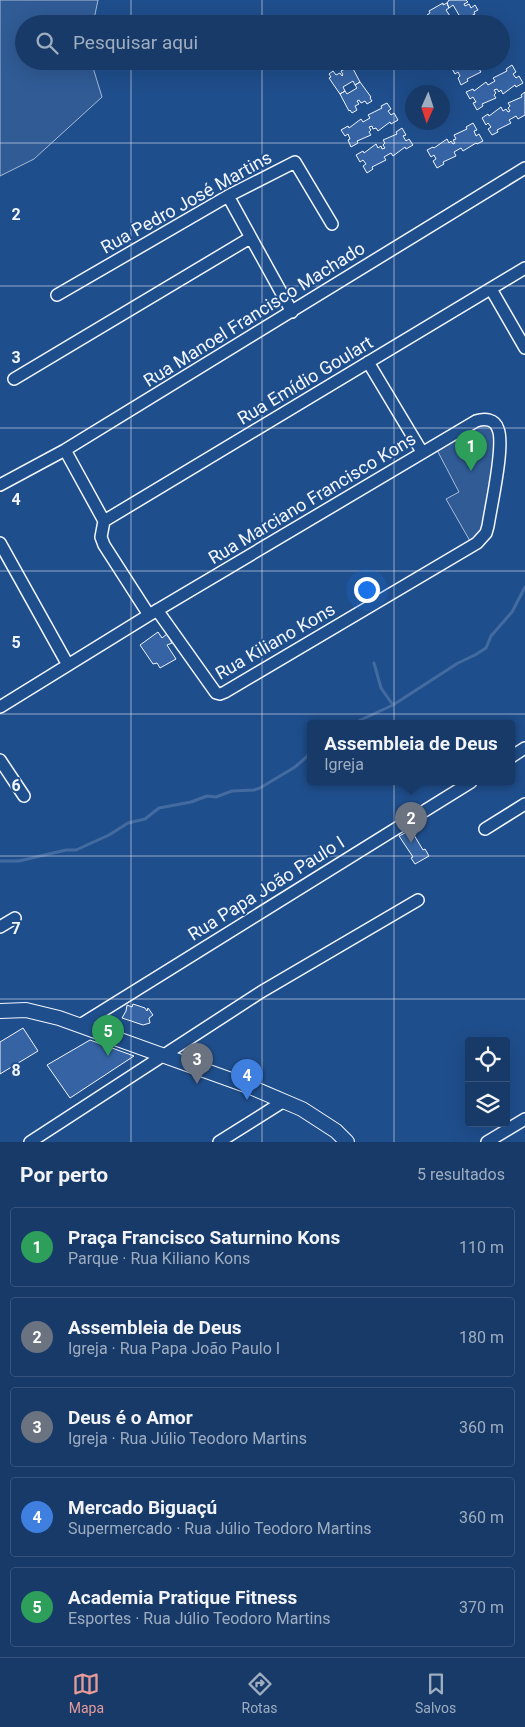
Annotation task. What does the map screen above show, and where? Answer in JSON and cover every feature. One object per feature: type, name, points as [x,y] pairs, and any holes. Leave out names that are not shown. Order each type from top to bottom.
[{"type":"main road","points":[[0,1010],[37,1012],[164,1055],[302,1109],[325,1123],[347,1142]]},
{"type":"street","name":"Rua Pedro José Martins","points":[[56,294],[228,196],[295,162],[332,224]]},
{"type":"street","name":"Rua Manoel Francisco Machado","points":[[0,485],[65,450],[525,168]]},
{"type":"street","points":[[228,196],[292,312]]},
{"type":"street","points":[[14,379],[250,238]]},
{"type":"street","name":"Rua Emídio Goulart","points":[[104,521],[525,268]]},
{"type":"street","points":[[491,289],[525,348]]},
{"type":"street","points":[[368,362],[422,452]]},
{"type":"street","name":"Rua Marciano Francisco Kons","points":[[0,705],[68,666],[153,612],[422,452],[476,421],[486,419]]},
{"type":"street","name":"Rua Kiliano Kons","points":[[153,612],[216,693],[226,692],[477,543],[482,538],[488,526],[500,445],[496,425],[486,419]]},
{"type":"street","points":[[65,450],[104,521],[101,537],[104,544],[153,612]]},
{"type":"street","points":[[0,543],[68,666]]},
{"type":"street","points":[[0,760],[24,796]]},
{"type":"street","name":"Rua Papa João Paulo I","points":[[80,1025],[466,785]]},
{"type":"street","points":[[485,829],[525,804]]},
{"type":"street","points":[[30,1142],[262,992],[418,900]]},
{"type":"street","points":[[0,927],[15,918]]},
{"type":"street","points":[[218,1142],[284,1101]]},
{"type":"street","points":[[488,1142],[525,1119]]},
{"type":"shaded area","points":[[0,0],[98,0],[95,15],[15,15],[15,70],[94,70],[102,97],[34,159],[0,176]]},
{"type":"shaded area","points":[[489,424],[494,429],[497,446],[484,527],[480,534],[470,541],[446,499],[459,492],[437,450],[477,425]]},
{"type":"building","points":[[449,0],[466,0],[468,2],[464,4],[465,6],[469,4],[471,8],[475,5],[478,10],[473,15],[459,15],[453,5],[449,8],[447,3]]},
{"type":"building","points":[[443,3],[443,5],[447,3],[449,8],[446,10],[449,15],[427,15],[430,13],[429,11]]},
{"type":"building","points":[[512,65],[516,72],[513,74],[516,78],[519,76],[523,83],[516,87],[515,85],[503,94],[501,90],[499,92],[497,89],[494,90],[496,98],[482,104],[483,106],[477,110],[473,103],[476,102],[473,97],[470,99],[466,92],[473,89],[474,91],[486,82],[488,85],[495,81],[493,78],[510,70]]},
{"type":"building","points":[[354,70],[360,82],[355,85],[353,81],[343,87],[345,91],[340,94],[329,78],[331,77],[329,74],[333,71],[336,75],[340,73],[342,76],[341,71]]},
{"type":"building","points":[[453,70],[480,70],[481,72],[467,79],[468,81],[461,85],[458,72],[455,74]]},
{"type":"building","points":[[360,82],[372,101],[367,104],[365,101],[361,103],[359,100],[357,101],[359,104],[355,106],[357,110],[352,113],[340,94],[345,91],[347,94],[357,88],[355,85]]},
{"type":"building","points":[[525,92],[525,115],[518,119],[516,116],[509,120],[511,123],[497,130],[498,132],[492,135],[488,129],[491,127],[488,123],[486,125],[482,118],[488,114],[489,116],[501,107],[503,111],[506,109],[508,112],[510,111],[508,103],[522,97],[521,95]]},
{"type":"building","points":[[387,103],[391,109],[388,111],[391,115],[394,113],[398,120],[391,124],[390,122],[378,131],[376,128],[373,129],[372,126],[369,127],[371,135],[357,141],[358,143],[351,147],[348,134],[345,136],[341,130],[348,126],[349,128],[361,119],[363,122],[370,118],[368,115],[382,108],[381,106]]},
{"type":"building","points":[[473,123],[477,130],[474,131],[476,136],[479,134],[483,141],[463,151],[461,148],[454,152],[456,156],[443,162],[444,164],[437,168],[433,161],[436,159],[434,155],[431,157],[427,150],[434,148],[447,139],[449,143],[451,141],[453,144],[455,143],[453,140],[456,139],[454,135],[467,129],[466,127]]},
{"type":"building","points":[[402,128],[406,135],[403,136],[406,141],[409,139],[413,145],[406,149],[405,147],[393,156],[391,153],[384,157],[386,160],[372,167],[373,169],[367,173],[363,166],[366,164],[363,160],[360,162],[356,155],[363,151],[364,153],[376,144],[378,148],[381,146],[382,149],[385,148],[383,140],[397,134],[396,132]]},
{"type":"building","points":[[158,632],[162,638],[167,634],[172,643],[167,645],[176,659],[160,668],[157,663],[153,664],[140,645]]},
{"type":"building","points":[[411,830],[423,850],[425,849],[429,856],[415,864],[411,858],[413,857],[399,836]]},
{"type":"building","points":[[133,1004],[145,1008],[147,1011],[148,1008],[153,1015],[149,1018],[150,1023],[143,1025],[122,1018],[127,1005],[132,1007]]},
{"type":"building","points":[[23,1028],[38,1051],[0,1074],[0,1042]]},
{"type":"building","points":[[90,1040],[134,1056],[70,1098],[47,1065]]},
{"type":"waterway","points":[[361,720],[393,705],[458,663],[486,648],[491,636],[512,612],[525,587]]},
{"type":"waterway","points":[[374,663],[381,688],[393,705]]},
{"type":"waterway","points":[[0,861],[19,861],[66,850],[76,850],[109,835],[128,823],[145,819],[159,808],[191,802],[207,796],[216,797],[232,791],[260,788],[295,767],[307,756]]},
{"type":"place","name":"Praça Francisco Saturnino Kons","points":[[471,471]]},
{"type":"place","name":"Assembleia de Deus","points":[[411,843]]},
{"type":"place","name":"Academia Pratique Fitness","points":[[108,1056]]},
{"type":"place","name":"Deus é o Amor","points":[[197,1084]]},
{"type":"place","name":"Mercado Biguaçú","points":[[247,1100]]}]
